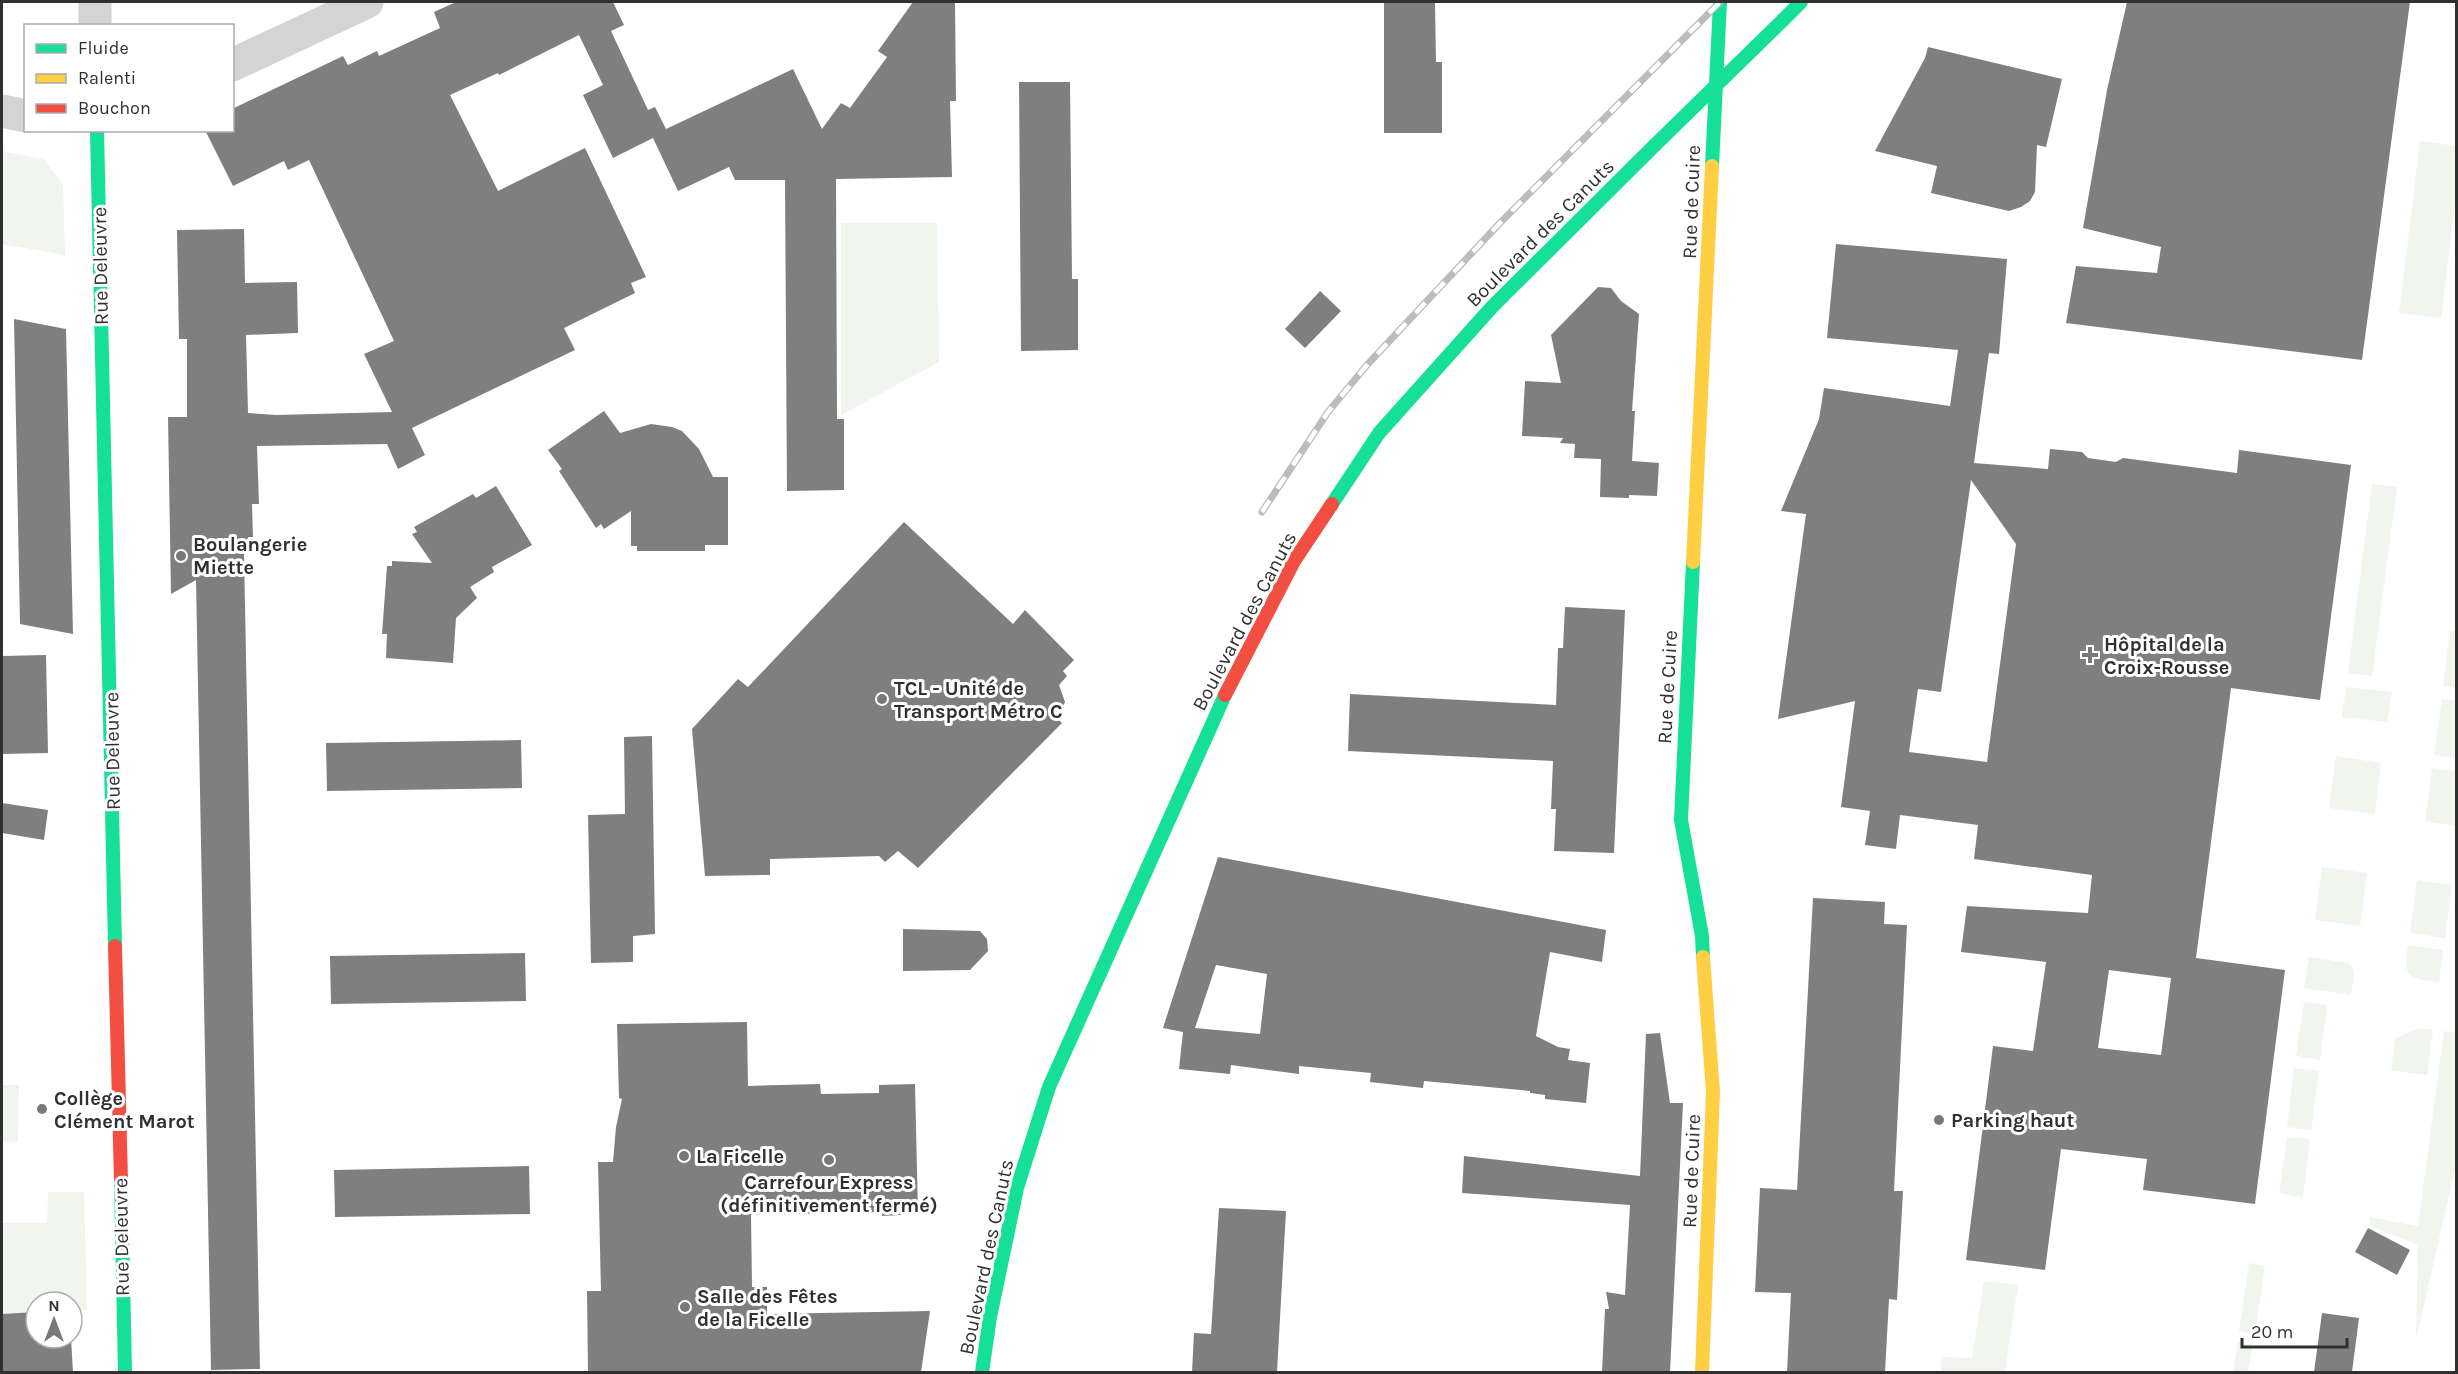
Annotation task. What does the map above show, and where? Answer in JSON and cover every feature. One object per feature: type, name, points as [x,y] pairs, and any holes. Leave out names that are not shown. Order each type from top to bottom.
[{"type":"street","points":[[95,2],[95,24]]},
{"type":"street","points":[[234,64],[367,2]]},
{"type":"street","name":"Rue de Cuire","points":[[1702,1372],[1713,1092],[1701,936],[1681,820],[1720,2]]},
{"type":"street","name":"Boulevard des Canuts","points":[[982,1372],[990,1317],[1017,1188],[1049,1086],[1228,688],[1294,561],[1379,433],[1492,307],[1801,2]]},
{"type":"street","points":[[2,111],[24,116]]},
{"type":"street","name":"Rue Deleuvre","points":[[97,132],[125,1372]]},
{"type":"shaded area","points":[[2420,141],[2456,146],[2456,197],[2441,318],[2399,313]]},
{"type":"shaded area","points":[[2,151],[43,159],[63,184],[65,255],[2,244]]},
{"type":"shaded area","points":[[841,223],[937,223],[939,362],[841,415]]},
{"type":"shaded area","points":[[2372,484],[2397,487],[2372,676],[2348,673]]},
{"type":"shaded area","points":[[2450,631],[2456,632],[2456,688],[2443,686]]},
{"type":"shaded area","points":[[2346,687],[2392,692],[2387,722],[2342,717]]},
{"type":"shaded area","points":[[2442,699],[2456,701],[2456,758],[2434,755]]},
{"type":"shaded area","points":[[2336,756],[2381,763],[2375,814],[2329,808]]},
{"type":"shaded area","points":[[2432,768],[2456,771],[2456,826],[2425,821]]},
{"type":"shaded area","points":[[2322,867],[2367,873],[2360,926],[2315,920]]},
{"type":"shaded area","points":[[2417,880],[2452,885],[2445,938],[2410,933]]},
{"type":"shaded area","points":[[2408,945],[2443,950],[2439,982],[2420,979],[2410,974],[2406,964]]},
{"type":"shaded area","points":[[2309,957],[2348,963],[2354,973],[2351,995],[2304,988]]},
{"type":"shaded area","points":[[2304,1002],[2327,1005],[2320,1060],[2296,1056]]},
{"type":"shaded area","points":[[2418,1028],[2433,1030],[2427,1075],[2391,1070],[2395,1039]]},
{"type":"shaded area","points":[[2444,1031],[2456,1033],[2456,1165],[2416,1340],[2418,1245],[2370,1226],[2370,1217],[2418,1226]]},
{"type":"shaded area","points":[[2294,1068],[2319,1071],[2311,1130],[2287,1127]]},
{"type":"shaded area","points":[[2,1085],[19,1085],[18,1142],[2,1141]]},
{"type":"shaded area","points":[[2287,1137],[2310,1139],[2303,1198],[2279,1193]]},
{"type":"shaded area","points":[[48,1192],[84,1192],[87,1310],[84,1310],[84,1290],[24,1290],[24,1313],[2,1314],[2,1223],[47,1223]]},
{"type":"shaded area","points":[[2249,1263],[2265,1266],[2255,1334],[2239,1331]]},
{"type":"shaded area","points":[[1984,1281],[2018,1285],[2005,1372],[1941,1372],[1941,1362],[1944,1357],[1972,1358]]},
{"type":"shaded area","points":[[2238,1342],[2253,1345],[2248,1372],[2233,1372]]},
{"type":"building","points":[[456,2],[613,2],[624,25],[611,31],[648,110],[655,107],[666,129],[793,69],[822,129],[841,103],[850,108],[887,57],[878,51],[913,2],[955,2],[956,101],[950,101],[952,177],[836,179],[837,419],[844,419],[844,490],[787,491],[785,180],[735,180],[729,167],[678,191],[653,138],[613,158],[583,95],[603,85],[579,35],[499,75],[498,73],[450,95],[498,191],[585,148],[646,277],[631,283],[635,293],[564,328],[575,350],[412,428],[425,455],[398,469],[387,444],[257,446],[259,504],[252,504],[253,537],[248,537],[249,551],[244,554],[260,1369],[211,1370],[196,580],[171,594],[168,417],[187,417],[187,339],[179,339],[177,230],[244,229],[245,283],[297,282],[298,333],[246,335],[248,413],[276,415],[392,412],[364,354],[394,341],[309,160],[288,170],[284,161],[233,186],[206,132],[234,132],[234,108],[343,56],[348,65],[377,51],[379,56],[440,28],[434,12]]},
{"type":"building","points":[[1384,2],[1435,2],[1436,62],[1442,62],[1442,133],[1384,133]]},
{"type":"building","points":[[2127,2],[2410,2],[2362,360],[2066,323],[2076,266],[2157,273],[2161,247],[2083,228],[2107,90]]},
{"type":"building","points":[[1928,47],[2062,79],[2046,147],[2037,145],[2035,192],[2030,201],[2021,207],[2009,211],[1931,193],[1937,166],[1875,151],[1925,58]]},
{"type":"building","points":[[1019,82],[1070,82],[1072,279],[1078,279],[1078,350],[1021,351]]},
{"type":"building","points":[[1836,244],[2007,259],[1999,354],[1989,353],[1974,463],[2048,469],[2050,449],[2082,452],[2088,458],[2116,462],[2123,458],[2237,473],[2239,450],[2351,465],[2320,700],[2231,688],[2196,958],[2285,970],[2255,1204],[2143,1190],[2147,1159],[2061,1149],[2045,1270],[1966,1260],[1993,1046],[2033,1051],[2046,962],[1961,952],[1967,906],[2088,913],[2092,875],[1974,859],[1978,825],[1900,815],[1896,849],[1865,845],[1870,811],[1841,807],[1855,701],[1778,719],[1806,514],[1781,511],[1819,419],[1824,388],[1950,406],[1958,350],[1827,338]],"holes":[[[1971,480],[2016,544],[1987,762],[1909,752],[1918,689],[1941,692]],[[2109,970],[2171,978],[2161,1055],[2098,1048]]]},
{"type":"building","points":[[1598,287],[1611,288],[1621,301],[1639,314],[1632,411],[1635,411],[1632,461],[1659,463],[1657,496],[1600,497],[1601,459],[1574,458],[1575,444],[1560,443],[1563,438],[1522,436],[1525,381],[1561,383],[1551,335]]},
{"type":"building","points":[[1320,291],[1341,311],[1305,348],[1285,329]]},
{"type":"building","points":[[14,319],[66,329],[73,634],[20,624]]},
{"type":"building","points":[[604,411],[620,433],[651,424],[682,431],[699,449],[713,477],[728,477],[728,545],[705,545],[705,551],[637,551],[637,546],[631,546],[631,511],[604,529],[601,524],[596,528],[559,471],[562,469],[548,450]]},
{"type":"building","points":[[496,486],[532,545],[492,567],[494,572],[470,587],[477,598],[456,618],[453,663],[386,658],[387,634],[382,634],[387,566],[392,566],[392,561],[432,563],[412,534],[417,532],[414,527],[473,494],[476,498]]},
{"type":"building","name":"TCL - Unité de Transport Métro C","points":[[904,522],[1013,624],[1025,610],[1074,660],[1063,671],[1067,676],[1059,685],[1065,702],[1057,718],[1062,723],[918,868],[898,851],[885,862],[879,856],[770,859],[770,875],[705,876],[692,729],[738,679],[748,687]]},
{"type":"building","points":[[1565,607],[1625,610],[1614,853],[1554,851],[1556,809],[1551,809],[1553,761],[1348,751],[1350,694],[1556,705],[1558,648],[1563,648]]},
{"type":"building","points":[[46,655],[48,753],[2,754],[2,656]]},
{"type":"building","points":[[652,736],[655,934],[633,936],[633,962],[591,963],[588,815],[625,814],[624,737]]},
{"type":"building","points":[[521,740],[522,788],[327,791],[326,743]]},
{"type":"building","points":[[2,803],[48,810],[44,840],[2,833]]},
{"type":"building","points":[[1218,857],[1606,930],[1602,962],[1550,952],[1536,1036],[1558,1047],[1570,1049],[1568,1060],[1590,1063],[1586,1103],[1545,1099],[1545,1095],[1530,1093],[1530,1091],[1424,1081],[1423,1088],[1370,1082],[1371,1073],[1299,1066],[1299,1074],[1231,1065],[1230,1074],[1179,1069],[1183,1032],[1163,1028]],"holes":[[[1216,965],[1267,974],[1260,1034],[1195,1028]]]},
{"type":"building","points":[[1813,898],[1885,902],[1884,924],[1907,925],[1894,1191],[1903,1191],[1897,1300],[1889,1299],[1885,1372],[1787,1372],[1791,1293],[1755,1292],[1760,1188],[1797,1190]]},
{"type":"building","points":[[903,929],[980,931],[987,939],[988,951],[970,970],[903,971]]},
{"type":"building","points":[[525,953],[526,1001],[331,1004],[330,956]]},
{"type":"building","points":[[747,1022],[748,1086],[820,1084],[821,1094],[879,1093],[879,1085],[915,1084],[918,1214],[882,1216],[882,1212],[751,1215],[752,1287],[767,1287],[767,1314],[930,1311],[921,1372],[588,1372],[587,1291],[601,1291],[598,1162],[613,1162],[616,1127],[622,1099],[619,1098],[617,1024]]},
{"type":"building","points":[[1660,1033],[1670,1103],[1683,1103],[1670,1372],[1602,1372],[1605,1309],[1609,1309],[1606,1292],[1625,1295],[1630,1205],[1462,1193],[1464,1156],[1640,1176],[1646,1034]]},
{"type":"building","points":[[529,1166],[530,1214],[335,1217],[334,1170]]},
{"type":"building","points":[[1219,1208],[1286,1211],[1277,1372],[1192,1372],[1194,1333],[1211,1334]]},
{"type":"building","points":[[2368,1228],[2410,1250],[2397,1275],[2355,1252]]},
{"type":"building","points":[[24,1313],[24,1350],[72,1350],[73,1372],[2,1372],[2,1314]]},
{"type":"building","points":[[2322,1313],[2359,1318],[2352,1372],[2314,1372]]},
{"type":"railway","points":[[1262,512],[1328,412],[1367,365],[1498,225],[1720,2]]},
{"type":"traffic: fast","points":[[1712,166],[1720,2]]},
{"type":"traffic: fast","points":[[1783,20],[1801,2]]},
{"type":"traffic: fast","points":[[1655,145],[1783,20]]},
{"type":"traffic: fast","points":[[97,132],[115,946]]},
{"type":"traffic: fast","points":[[1332,504],[1379,433],[1492,307],[1655,145]]},
{"type":"traffic: fast","points":[[1693,562],[1681,820],[1702,936],[1703,957]]},
{"type":"traffic: fast","points":[[982,1372],[990,1317],[1017,1188],[1049,1087],[1225,695]]},
{"type":"traffic: fast","points":[[121,1181],[125,1372]]},
{"type":"traffic: slow","points":[[1693,562],[1712,166]]},
{"type":"traffic: slow","points":[[1702,1372],[1713,1092],[1703,957]]},
{"type":"traffic: jam","points":[[1225,695],[1294,561],[1332,504]]},
{"type":"traffic: jam","points":[[115,946],[121,1181]]},
{"type":"place","name":"Boulangerie Miette","points":[[181,556]]},
{"type":"place","name":"Hôpital de la Croix-Rousse","points":[[2090,655]]},
{"type":"place","name":"TCL - Unité de Transport Métro C","points":[[882,699]]},
{"type":"place","name":"Collège Clément Marot","points":[[42,1109]]},
{"type":"place","name":"Parking haut","points":[[1939,1120]]},
{"type":"place","name":"La Ficelle","points":[[684,1156]]},
{"type":"place","name":"Carrefour Express (définitivement fermé)","points":[[829,1160]]},
{"type":"place","name":"Salle des Fêtes de la Ficelle","points":[[685,1307]]}]
